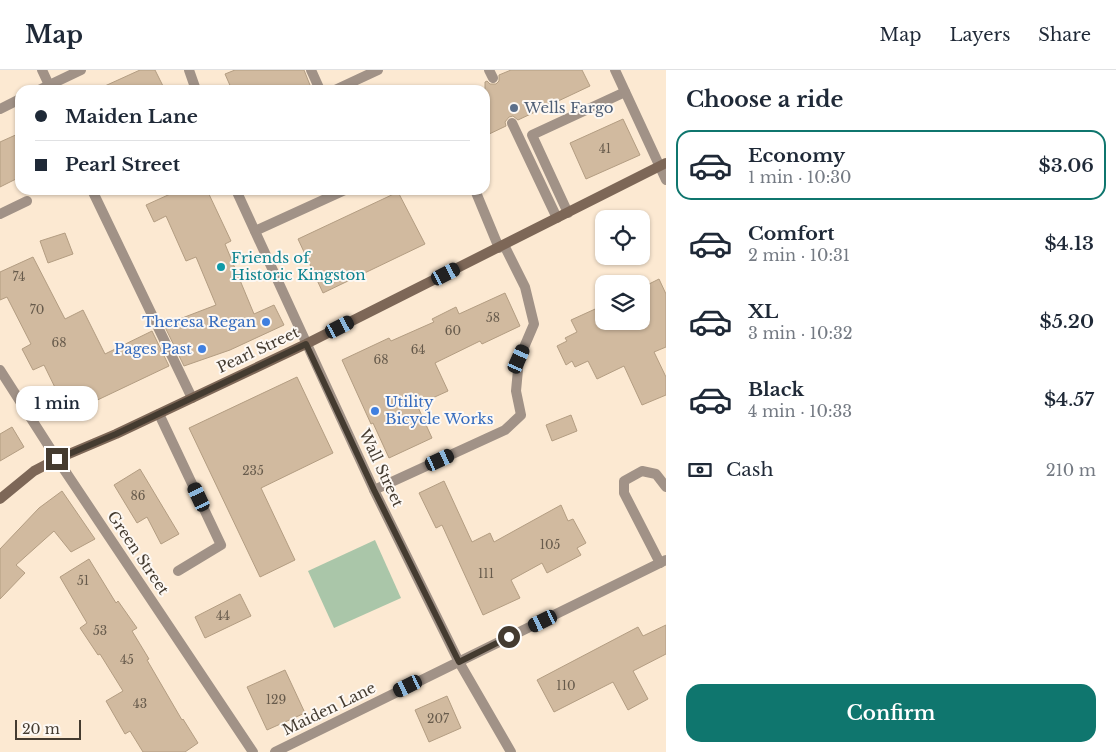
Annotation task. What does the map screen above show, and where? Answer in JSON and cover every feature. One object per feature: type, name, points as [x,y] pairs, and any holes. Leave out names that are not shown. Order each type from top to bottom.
[{"type":"main road","name":"Pearl Street","points":[[0,499],[34,472],[57,459],[159,414],[306,344],[663,165]]},
{"type":"street","points":[[42,70],[44,85]]},
{"type":"street","points":[[50,85],[80,70]]},
{"type":"street","points":[[189,70],[194,85]]},
{"type":"street","points":[[311,70],[318,85]]},
{"type":"street","points":[[346,85],[378,70]]},
{"type":"street","points":[[615,70],[663,165],[666,180]]},
{"type":"street","points":[[568,213],[532,135],[625,92]]},
{"type":"street","points":[[0,109],[15,102]]},
{"type":"street","points":[[512,123],[557,218]]},
{"type":"street","points":[[94,195],[192,398]]},
{"type":"street","name":"Wall Street","points":[[238,195],[374,490],[459,662],[511,752]]},
{"type":"street","points":[[255,231],[333,195]]},
{"type":"street","points":[[374,490],[505,430],[521,415],[516,391],[519,359],[534,324],[525,287],[502,246],[477,195]]},
{"type":"street","points":[[0,214],[27,201]]},
{"type":"street","name":"Green Street","points":[[0,370],[252,752]]},
{"type":"street","points":[[159,414],[221,545],[178,571]]},
{"type":"street","points":[[663,562],[624,493],[624,481],[642,472],[656,474],[666,487]]},
{"type":"street","name":"Maiden Lane","points":[[275,752],[663,562]]},
{"type":"green space","points":[[375,540],[401,598],[334,628],[308,571]]},
{"type":"building","points":[[140,70],[155,70],[162,85],[107,85]]},
{"type":"building","points":[[235,70],[304,70],[310,85],[230,85],[225,74]]},
{"type":"building","name":"Wells Fargo","points":[[511,70],[582,70],[590,86],[518,120],[513,116],[509,117],[505,122],[506,126],[490,134],[490,85],[485,85],[485,82],[496,84],[499,81],[499,75]]},
{"type":"building","points":[[623,119],[640,155],[586,179],[570,143]]},
{"type":"building","points":[[15,135],[15,180],[0,187],[0,142]]},
{"type":"building","points":[[168,195],[209,195],[231,241],[225,244],[254,314],[274,305],[284,325],[230,350],[184,366],[164,325],[216,305],[196,257],[186,261],[166,216],[154,222],[146,205]]},
{"type":"building","points":[[392,195],[400,195],[425,244],[323,293],[298,239]]},
{"type":"building","points":[[65,233],[73,254],[48,263],[40,241]]},
{"type":"building","points":[[33,257],[65,319],[83,310],[105,354],[152,331],[169,366],[68,414],[44,365],[33,370],[22,349],[31,344],[7,297],[0,300],[0,272]]},
{"type":"building","points":[[659,279],[666,294],[666,347],[654,352],[666,377],[666,395],[642,405],[624,366],[597,379],[588,361],[575,367],[572,361],[566,365],[557,346],[567,341],[565,338],[577,332],[571,320],[595,309],[595,330],[650,330],[650,284]]},
{"type":"building","points":[[505,293],[520,326],[482,344],[480,341],[435,363],[448,391],[417,405],[432,438],[389,458],[373,423],[371,424],[342,360],[389,338],[391,341],[434,322],[432,319],[456,307],[459,314]]},
{"type":"building","points":[[297,377],[333,453],[261,488],[295,560],[260,577],[189,428]]},
{"type":"building","points":[[571,415],[577,431],[552,441],[546,425]]},
{"type":"building","points":[[12,427],[24,447],[0,461],[0,434]]},
{"type":"building","points":[[140,469],[179,534],[161,544],[147,517],[137,523],[114,485]]},
{"type":"building","points":[[444,481],[472,542],[490,533],[494,542],[561,505],[568,521],[573,519],[586,543],[577,548],[581,555],[547,573],[542,563],[511,580],[520,598],[483,615],[442,525],[436,528],[419,493]]},
{"type":"building","points":[[62,491],[95,539],[71,552],[54,531],[16,565],[25,573],[0,599],[0,549],[39,508]]},
{"type":"building","points":[[89,559],[116,603],[118,601],[137,628],[132,631],[149,659],[147,660],[182,720],[198,743],[185,752],[143,752],[130,731],[125,734],[106,701],[123,691],[100,654],[98,655],[80,628],[87,623],[60,577]]},
{"type":"building","points":[[240,594],[251,616],[205,638],[195,617]]},
{"type":"building","points":[[666,625],[666,654],[633,671],[648,699],[628,710],[613,682],[554,712],[537,680],[638,627],[643,636]]},
{"type":"building","points":[[285,670],[305,713],[267,730],[247,687]]},
{"type":"building","points":[[447,696],[461,728],[429,742],[415,710]]},
{"type":"place","name":"Wells Fargo","points":[[514,108]]},
{"type":"place","name":"Friends of Historic Kingston","points":[[221,267]]},
{"type":"place","name":"Theresa Regan","points":[[266,322]]},
{"type":"place","name":"Pages Past","points":[[202,349]]},
{"type":"place","name":"Utility Bicycle Works","points":[[375,411]]},
{"type":"route","points":[[57,459],[116,434],[306,344],[374,490],[459,662],[509,637]]}]
